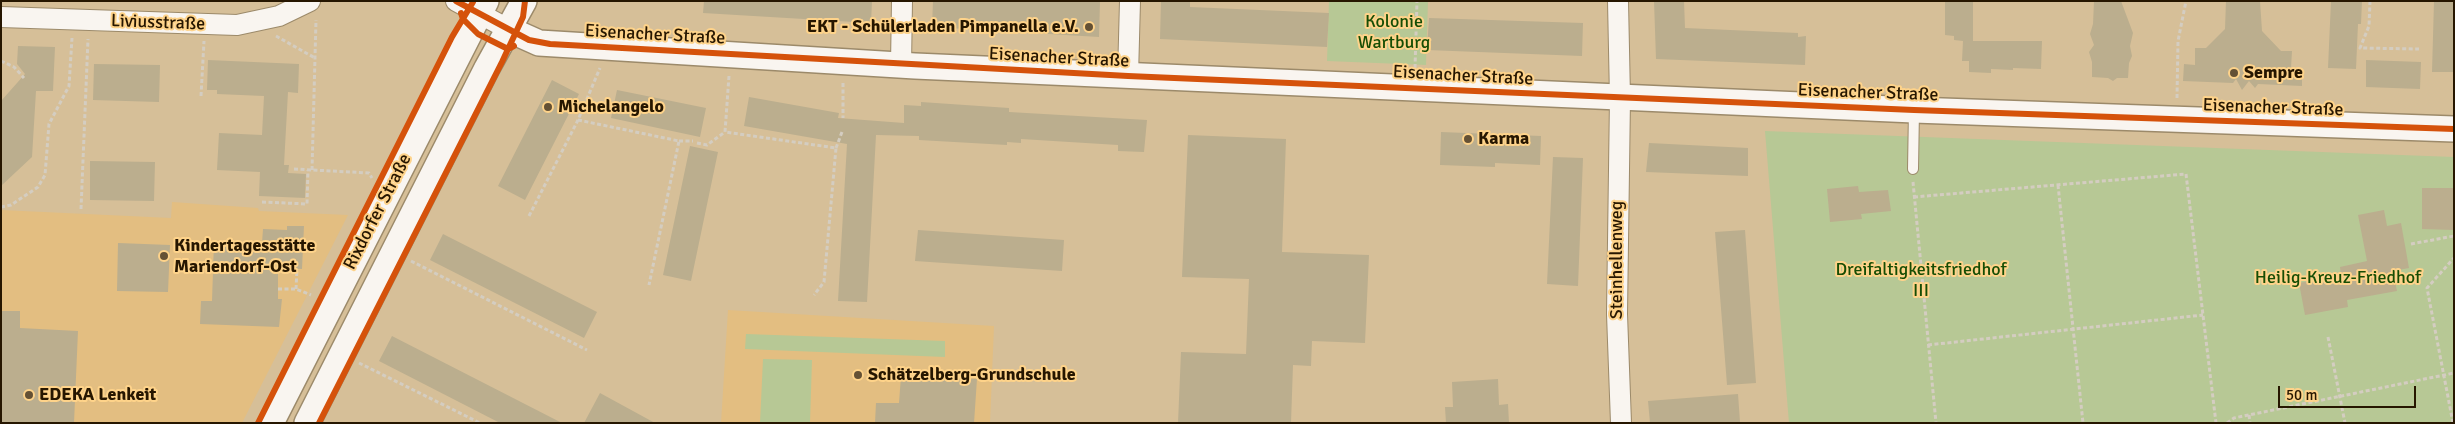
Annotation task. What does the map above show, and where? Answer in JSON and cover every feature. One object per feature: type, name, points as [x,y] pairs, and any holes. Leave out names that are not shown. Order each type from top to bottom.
[{"type":"street","name":"Eisenacher Straße","points":[[456,1],[482,7],[510,30],[539,43],[901,65],[1128,76],[1914,110],[2454,129]]},
{"type":"street","name":"Rixdorfer Straße","points":[[307,423],[487,68],[510,30],[524,1]]},
{"type":"street","points":[[901,65],[902,1]]},
{"type":"street","points":[[1128,76],[1130,1]]},
{"type":"street","name":"Steinhellenweg","points":[[1618,1],[1620,98],[1616,314],[1622,423]]},
{"type":"street","name":"Rixdorfer Straße","points":[[271,423],[482,7]]},
{"type":"street","name":"Liviusstraße","points":[[1,16],[238,26],[259,22],[298,9],[313,8]]},
{"type":"lane","points":[[1913,169],[1914,110]]},
{"type":"path","points":[[1414,71],[1416,1]]},
{"type":"path","points":[[2177,102],[2178,41],[2186,1]]},
{"type":"path","points":[[2370,1],[2369,26],[2360,48],[2419,49]]},
{"type":"path","points":[[262,202],[307,204],[315,58],[313,8]]},
{"type":"path","points":[[201,96],[204,25]]},
{"type":"path","points":[[1,206],[11,205],[38,187],[45,175],[50,124],[69,86],[72,32]]},
{"type":"path","points":[[81,209],[88,33]]},
{"type":"path","points":[[272,34],[315,58]]},
{"type":"path","points":[[1,61],[14,67],[24,78]]},
{"type":"path","points":[[529,216],[578,120],[601,67]]},
{"type":"path","points":[[725,132],[729,76]]},
{"type":"path","points":[[843,83],[843,118]]},
{"type":"path","points":[[578,120],[679,142],[693,142]]},
{"type":"path","points":[[697,143],[707,145],[725,132],[836,148]]},
{"type":"path","points":[[814,295],[824,282],[836,148],[842,132]]},
{"type":"path","points":[[650,285],[679,142]]},
{"type":"path","points":[[294,169],[369,174],[371,178],[391,186]]},
{"type":"path","points":[[1936,423],[1914,197],[2186,174],[2216,423]]},
{"type":"path","points":[[2058,185],[2084,423]]},
{"type":"path","points":[[2411,244],[2454,236]]},
{"type":"path","points":[[2453,423],[2427,288],[2454,258]]},
{"type":"path","points":[[411,261],[587,350]]},
{"type":"path","points":[[296,289],[297,269]]},
{"type":"path","points":[[278,289],[296,289],[311,295]]},
{"type":"path","points":[[1928,345],[2203,315]]},
{"type":"path","points":[[2328,338],[2345,423]]},
{"type":"path","points":[[359,363],[480,423]]},
{"type":"path","points":[[2227,423],[2234,418],[2454,373]]},
{"type":"path","points":[[2248,415],[2250,423]]},
{"type":"shaded area","points":[[172,202],[258,208],[259,211],[348,215],[242,423],[1,423],[1,210],[171,218]]},
{"type":"shaded area","name":"Schätzelberg-Grundschule","points":[[728,310],[994,326],[990,423],[721,423]]},
{"type":"green space","name":"Kolonie Wartburg","points":[[1329,1],[1428,1],[1426,65],[1327,61]]},
{"type":"green space","name":"Dreifaltigkeitsfriedhof III","points":[[1765,131],[2454,157],[2454,423],[1789,423]]},
{"type":"green space","points":[[746,334],[945,341],[945,357],[745,349]]},
{"type":"green space","points":[[763,359],[812,360],[810,423],[760,423]]},
{"type":"building","points":[[704,1],[872,1],[871,23],[703,13]]},
{"type":"building","points":[[933,1],[1100,1],[1099,37],[932,27]]},
{"type":"building","points":[[1161,1],[1190,1],[1190,7],[1329,13],[1327,47],[1160,39]]},
{"type":"building","points":[[1654,1],[1684,1],[1685,28],[1798,33],[1798,37],[1806,36],[1805,65],[1656,59]]},
{"type":"building","points":[[1945,1],[1973,1],[1973,41],[2042,41],[2041,69],[2013,68],[2013,70],[1991,69],[1991,73],[1969,72],[1969,61],[1962,61],[1963,41],[1954,40],[1954,36],[1945,35]]},
{"type":"building","points":[[2094,1],[2121,1],[2133,33],[2130,46],[2132,56],[2129,63],[2128,78],[2117,78],[2113,81],[2108,78],[2092,77],[2092,62],[2089,52],[2094,45],[2090,34],[2093,24]]},
{"type":"building","points":[[2226,1],[2260,1],[2262,31],[2281,51],[2292,51],[2291,68],[2302,68],[2302,86],[2258,84],[2255,88],[2249,81],[2242,90],[2236,79],[2233,83],[2183,81],[2184,64],[2195,65],[2195,48],[2206,48],[2225,29]]},
{"type":"building","points":[[2331,1],[2362,1],[2361,24],[2358,24],[2356,69],[2328,68]]},
{"type":"building","points":[[2434,1],[2454,1],[2454,72],[2432,72]]},
{"type":"building","points":[[1429,18],[1583,23],[1582,56],[1427,50]]},
{"type":"building","points":[[18,46],[55,47],[53,91],[36,91],[32,157],[1,186],[1,101],[25,74],[17,64]]},
{"type":"building","points":[[208,60],[299,64],[298,93],[288,92],[284,165],[289,165],[288,173],[306,174],[305,198],[259,196],[260,172],[217,170],[219,133],[262,135],[264,96],[217,94],[217,90],[207,90]]},
{"type":"building","points":[[2366,60],[2421,62],[2420,89],[2366,87]]},
{"type":"building","points":[[94,64],[160,65],[159,102],[93,100]]},
{"type":"building","points":[[552,80],[579,94],[525,200],[498,186]]},
{"type":"building","points":[[617,90],[706,108],[700,137],[611,118]]},
{"type":"building","points":[[749,97],[839,113],[838,118],[904,123],[904,105],[921,106],[921,102],[1009,108],[1009,112],[1147,120],[1144,152],[1118,151],[1118,145],[1021,139],[1021,143],[1007,142],[1007,145],[919,140],[919,136],[876,135],[867,302],[838,301],[847,144],[744,126]]},
{"type":"building","points":[[1441,132],[1541,136],[1540,165],[1495,163],[1495,167],[1440,165]]},
{"type":"building","points":[[1188,135],[1286,139],[1282,252],[1369,255],[1365,343],[1312,341],[1311,366],[1293,365],[1291,423],[1178,423],[1181,352],[1246,354],[1249,279],[1182,277]]},
{"type":"building","points":[[1649,143],[1748,148],[1748,176],[1646,172]]},
{"type":"building","points":[[690,146],[718,152],[691,281],[663,275]]},
{"type":"building","points":[[1553,157],[1583,158],[1578,286],[1547,284]]},
{"type":"building","points":[[90,161],[155,162],[154,201],[90,200]]},
{"type":"building","points":[[1858,186],[1859,192],[1888,190],[1891,211],[1861,214],[1862,219],[1830,222],[1827,189]]},
{"type":"building","points":[[2422,188],[2454,188],[2454,230],[2422,229]]},
{"type":"building","points":[[2384,210],[2387,226],[2401,223],[2409,268],[2393,271],[2397,291],[2347,300],[2348,307],[2305,315],[2299,283],[2341,275],[2340,267],[2367,261],[2358,215]]},
{"type":"building","points":[[287,226],[304,226],[302,269],[278,268],[278,299],[282,299],[279,327],[200,324],[201,301],[212,301],[214,241],[262,243],[263,229],[287,230]]},
{"type":"building","points":[[918,230],[1064,240],[1062,271],[915,261]]},
{"type":"building","points":[[1745,230],[1756,383],[1727,385],[1715,232]]},
{"type":"building","points":[[443,234],[597,312],[584,338],[430,260]]},
{"type":"building","points":[[118,243],[170,245],[168,292],[117,291]]},
{"type":"building","points":[[1,311],[20,311],[20,328],[78,331],[74,423],[1,423]]},
{"type":"building","points":[[392,336],[562,423],[500,423],[379,361]]},
{"type":"building","points":[[901,376],[977,379],[974,423],[875,423],[876,403],[899,403]]},
{"type":"building","points":[[1498,379],[1499,405],[1508,404],[1509,423],[1446,423],[1445,407],[1453,407],[1452,382]]},
{"type":"building","points":[[600,393],[655,423],[584,423]]},
{"type":"building","points":[[1738,394],[1740,422],[1650,423],[1648,401]]},
{"type":"cycle path","points":[[456,1],[529,40],[550,44],[1128,76],[1914,110],[2454,129]]},
{"type":"cycle path","points":[[319,423],[502,62],[523,17],[525,1]]},
{"type":"cycle path","points":[[258,423],[452,37],[473,2]]},
{"type":"cycle path","points":[[461,13],[463,19],[478,34],[508,49],[514,46]]},
{"type":"place","name":"EKT - Schülerladen Pimpanella e.V.","points":[[1089,27]]},
{"type":"place","name":"Sempre","points":[[2234,73]]},
{"type":"place","name":"Michelangelo","points":[[548,107]]},
{"type":"place","name":"Karma","points":[[1468,139]]},
{"type":"place","name":"Kindertagesstätte Mariendorf-Ost","points":[[164,256]]},
{"type":"place","name":"Schätzelberg-Grundschule","points":[[858,375]]},
{"type":"place","name":"EDEKA Lenkeit","points":[[29,395]]},
{"type":"park label","name":"Heilig-Kreuz-Friedhof","points":[[2338,278]]}]
